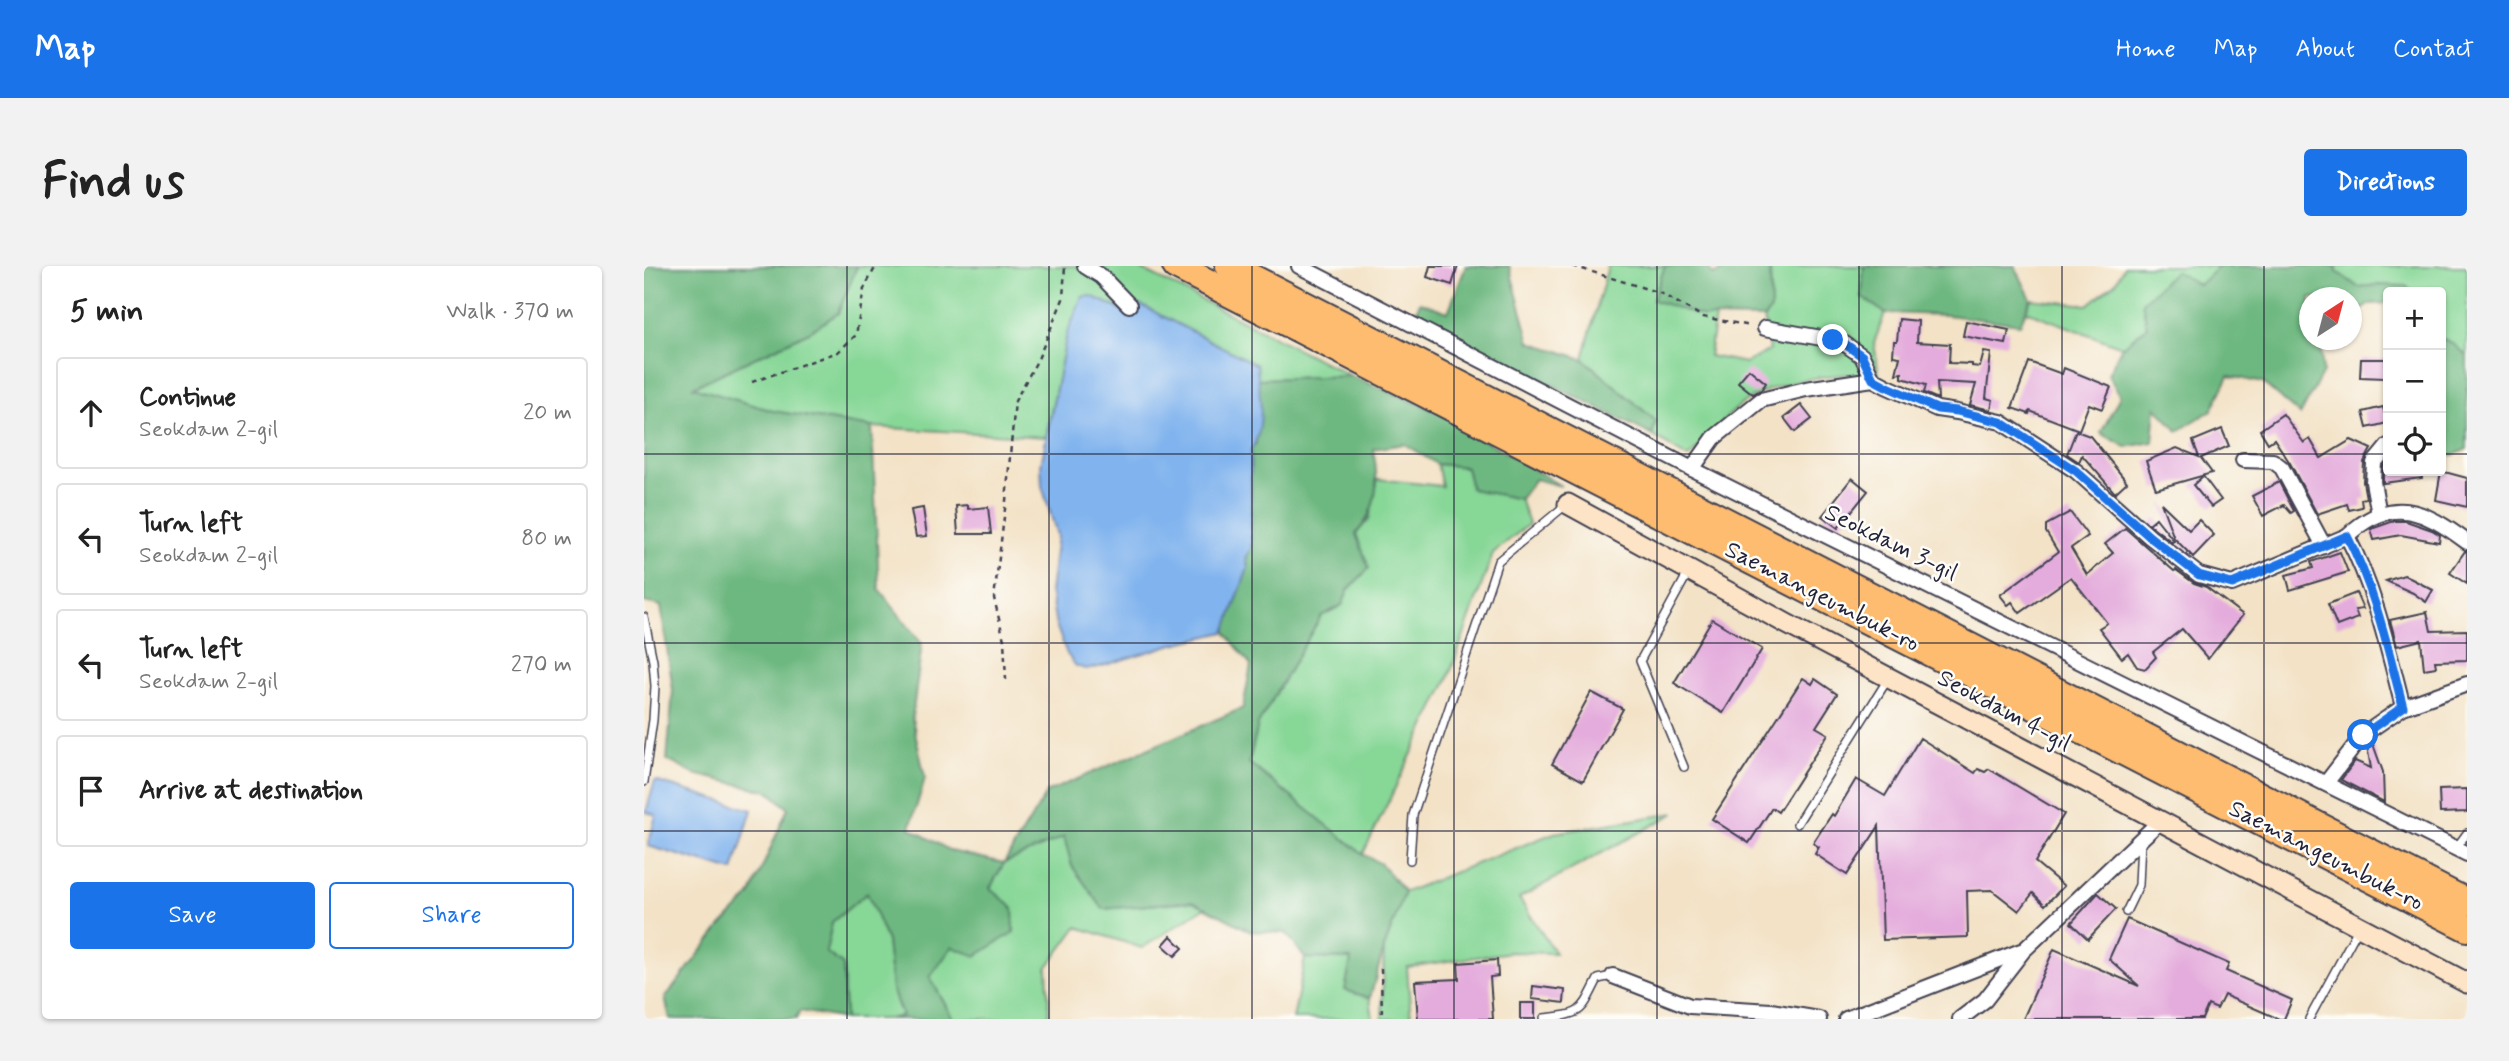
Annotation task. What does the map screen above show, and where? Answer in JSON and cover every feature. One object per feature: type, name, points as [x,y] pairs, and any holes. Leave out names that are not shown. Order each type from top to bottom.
[{"type":"highway","name":"Saemangeumbuk-ro","points":[[1176,266],[2467,928]]},
{"type":"highway","name":"Saemangeumbuk-ro","points":[[1229,266],[2467,902]]},
{"type":"street","points":[[1085,266],[1101,276],[1129,305]]},
{"type":"street","name":"Seokdam 3-gil","points":[[1299,266],[1692,469],[2461,851]]},
{"type":"street","points":[[1765,328],[1845,344],[1862,356],[1873,379]]},
{"type":"street","points":[[1692,469],[1714,438],[1761,400],[1806,389],[1873,379],[1937,409],[2001,422],[2076,471],[2150,537],[2199,575],[2232,584],[2347,536],[2359,525],[2379,514],[2418,512],[2443,524],[2467,542]]},
{"type":"street","points":[[2379,514],[2373,482],[2374,463],[2383,452]]},
{"type":"street","points":[[2243,460],[2273,461],[2282,468],[2324,546]]},
{"type":"street","name":"Seokdam 4-gil","points":[[1568,504],[2159,822],[2467,983]]},
{"type":"street","points":[[2347,536],[2360,560],[2403,707]]},
{"type":"street","points":[[2326,783],[2363,735],[2403,707],[2467,684]]},
{"type":"street","points":[[1960,1019],[1985,1000],[2022,951],[2159,822]]},
{"type":"street","points":[[1846,1019],[2022,951]]},
{"type":"street","points":[[1613,976],[1690,1006],[1771,1011],[1819,1019]]},
{"type":"lane","points":[[1410,860],[1413,815],[1498,561],[1568,504]]},
{"type":"lane","points":[[1684,767],[1640,662],[1689,570]]},
{"type":"lane","points":[[644,617],[655,686],[644,782]]},
{"type":"lane","points":[[1797,824],[1889,678]]},
{"type":"lane","points":[[2461,851],[2467,833]]},
{"type":"lane","points":[[2126,912],[2139,885],[2141,839]]},
{"type":"lane","points":[[2309,1019],[2360,926]]},
{"type":"lane","points":[[1544,1018],[1571,1016],[1583,1009],[1598,979],[1613,976]]},
{"type":"path","points":[[752,382],[838,352],[856,335],[864,289],[876,266]]},
{"type":"path","points":[[1006,680],[1004,640],[994,598],[1015,401],[1038,359],[1063,299],[1065,266]]},
{"type":"path","points":[[1573,266],[1660,293],[1703,317],[1765,328]]},
{"type":"path","points":[[1381,968],[1382,1019]]},
{"type":"green space","points":[[644,266],[857,266],[838,313],[809,332],[693,387],[773,411],[872,427],[879,589],[922,644],[912,718],[925,778],[910,828],[951,851],[1004,863],[990,888],[1013,908],[1014,932],[976,956],[952,947],[930,977],[953,1019],[889,1019],[902,1016],[892,989],[887,941],[867,893],[832,922],[826,952],[843,965],[845,1019],[800,1011],[796,1019],[670,1019],[665,998],[721,926],[750,896],[788,808],[768,791],[694,774],[667,760],[673,690],[661,606],[644,602]]},
{"type":"green space","points":[[857,266],[1135,266],[1351,376],[1258,379],[1257,365],[1090,296],[1082,297],[1067,334],[1046,437],[872,427],[773,411],[692,387],[809,332],[838,313]]},
{"type":"green space","points":[[1466,266],[1509,266],[1530,342],[1583,359],[1656,421],[1652,435],[1414,316],[1420,302],[1448,312]]},
{"type":"green space","points":[[1608,266],[1665,266],[1653,300],[1715,317],[1709,356],[1746,363],[1770,350],[1764,318],[1771,309],[1770,266],[1864,266],[1862,297],[1885,313],[1874,343],[1879,376],[1827,376],[1772,389],[1742,404],[1688,458],[1652,435],[1656,421],[1583,359]]},
{"type":"green space","points":[[1665,266],[1707,266],[1713,275],[1730,266],[1770,266],[1771,310],[1764,318],[1703,317],[1653,300]]},
{"type":"green space","points":[[1864,266],[2015,266],[2031,299],[2020,324],[1947,315],[1885,313],[1862,297]]},
{"type":"green space","points":[[2124,266],[2219,266],[2199,286],[2122,347],[2026,311],[2031,299],[2088,305],[2116,282]]},
{"type":"green space","points":[[2219,266],[2336,266],[2337,272],[2358,287],[2299,287],[2299,350],[2321,350],[2323,372],[2300,415],[2263,383],[2229,376],[2212,410],[2178,431],[2156,407],[2153,442],[2126,447],[2101,433],[2120,396],[2108,374],[2122,347],[2147,327],[2142,302],[2175,271],[2199,285]]},
{"type":"green space","points":[[2336,266],[2467,266],[2467,356],[2446,340],[2446,287],[2358,287],[2337,272]]},
{"type":"green space","points":[[2379,285],[2407,287],[2383,287],[2383,303],[2370,304],[2362,309],[2362,287],[2358,287]]},
{"type":"green space","points":[[2446,340],[2467,356],[2467,449],[2454,455],[2446,454]]},
{"type":"green space","points":[[1351,376],[1434,410],[1561,486],[1535,479],[1520,499],[1471,489],[1466,467],[1437,464],[1404,444],[1373,449],[1376,483],[1373,504],[1356,534],[1369,568],[1348,590],[1342,605],[1321,616],[1258,724],[1249,763],[1363,854],[1381,864],[1405,892],[1384,948],[1370,998],[1345,990],[1351,959],[1305,958],[1286,933],[1250,931],[1193,901],[1103,909],[1072,866],[1064,837],[1004,863],[1047,792],[1243,708],[1251,665],[1225,632],[1248,568],[1246,558],[1250,465],[1251,450],[1256,443],[1258,379]]},
{"type":"green space","points":[[1437,464],[1466,467],[1471,489],[1520,499],[1529,524],[1493,553],[1448,679],[1363,854],[1248,763],[1258,724],[1321,616],[1342,605],[1348,590],[1369,568],[1356,534],[1369,519],[1378,479],[1442,486]]},
{"type":"green space","points":[[1675,813],[1519,898],[1555,953],[1511,952],[1407,967],[1411,1019],[1382,1019],[1384,948],[1405,892],[1554,833]]},
{"type":"green space","points":[[1064,837],[1072,866],[1104,909],[1193,901],[1206,907],[1142,948],[1077,927],[1047,968],[1049,1014],[1046,1019],[953,1019],[930,977],[952,947],[1013,908],[990,888],[1004,863]]},
{"type":"green space","points":[[867,892],[887,941],[892,989],[902,1016],[889,1019],[845,1019],[843,965],[826,953],[832,922]]},
{"type":"green space","points":[[1305,958],[1352,959],[1345,990],[1370,998],[1373,1019],[1293,1019]]},
{"type":"water","points":[[1091,296],[1128,313],[1141,305],[1257,365],[1261,409],[1259,431],[1251,450],[1251,549],[1246,558],[1248,568],[1225,632],[1085,669],[1076,666],[1067,654],[1056,625],[1050,592],[1057,535],[1042,486],[1041,465],[1067,334],[1082,297]]},
{"type":"water","points":[[655,781],[752,810],[733,871],[648,846],[656,815],[646,812]]},
{"type":"building","points":[[1430,266],[1458,266],[1452,285],[1427,277]]},
{"type":"building","points":[[1899,319],[1918,321],[1917,342],[1950,344],[1949,363],[1980,367],[1984,352],[1991,353],[1986,398],[1993,400],[1991,410],[1970,405],[1976,384],[1937,382],[1938,399],[1924,393],[1926,385],[1902,378],[1902,373],[1896,374],[1900,357],[1893,356]]},
{"type":"building","points":[[1966,321],[2009,330],[2006,344],[1963,336]]},
{"type":"building","points":[[2361,359],[2383,359],[2383,378],[2360,377]]},
{"type":"building","points":[[2029,362],[2062,374],[2064,368],[2111,387],[2102,409],[2089,404],[2079,430],[2030,411],[2029,414],[2012,408]]},
{"type":"building","points":[[1749,369],[1766,383],[1761,390],[1753,394],[1738,382]]},
{"type":"building","points":[[1801,405],[1812,419],[1795,432],[1784,418]]},
{"type":"building","points":[[2383,407],[2383,424],[2367,428],[2363,412]]},
{"type":"building","points":[[2283,414],[2304,443],[2310,439],[2321,458],[2351,440],[2371,449],[2364,462],[2363,482],[2366,498],[2361,499],[2362,507],[2349,510],[2347,504],[2317,514],[2274,439],[2268,443],[2260,430]]},
{"type":"building","points":[[2222,429],[2229,446],[2201,458],[2212,473],[2156,489],[2146,461],[2177,448],[2199,457],[2193,441]]},
{"type":"building","points":[[2076,431],[2090,436],[2127,482],[2115,493],[2082,455],[2079,462],[2067,454]]},
{"type":"building","points":[[2446,472],[2467,478],[2467,507],[2436,500],[2440,476],[2446,476]]},
{"type":"building","points":[[2203,476],[2221,500],[2211,507],[2193,485]]},
{"type":"building","points":[[2383,476],[2422,476],[2422,478],[2383,483]]},
{"type":"building","points":[[1852,478],[1868,491],[1838,528],[1822,516]]},
{"type":"building","points":[[2279,482],[2294,511],[2291,513],[2284,505],[2263,516],[2252,496]]},
{"type":"building","points":[[2161,503],[2189,530],[2199,520],[2214,535],[2193,557],[2174,538]]},
{"type":"building","points":[[968,505],[968,509],[988,507],[991,534],[958,534],[956,506]]},
{"type":"building","points":[[923,508],[927,536],[916,537],[911,510]]},
{"type":"building","points":[[2070,512],[2088,536],[2071,548],[2087,575],[2113,553],[2105,544],[2125,528],[2174,571],[2206,587],[2243,615],[2208,659],[2182,629],[2153,652],[2156,657],[2145,669],[2137,667],[2128,653],[2122,658],[2099,628],[2107,623],[2071,577],[2020,613],[2012,602],[2008,605],[2000,595],[2058,552],[2046,532],[2046,525]]},
{"type":"building","points":[[2156,518],[2174,541],[2149,524]]},
{"type":"building","points":[[2394,521],[2406,521],[2432,530],[2440,535],[2439,542],[2401,535],[2374,540],[2371,529]]},
{"type":"building","points":[[2465,551],[2467,552],[2467,584],[2450,573]]},
{"type":"building","points":[[2340,552],[2348,572],[2290,590],[2286,575],[2313,568],[2311,562]]},
{"type":"building","points":[[2404,575],[2433,590],[2426,602],[2386,581]]},
{"type":"building","points":[[2356,593],[2363,609],[2355,610],[2358,618],[2337,626],[2328,604]]},
{"type":"building","points":[[2427,612],[2431,631],[2467,630],[2467,660],[2435,661],[2436,667],[2424,669],[2421,640],[2397,646],[2390,620]]},
{"type":"building","points":[[1712,619],[1762,649],[1723,713],[1674,683]]},
{"type":"building","points":[[1803,678],[1812,684],[1815,679],[1837,694],[1816,727],[1828,734],[1778,812],[1772,808],[1749,843],[1712,819]]},
{"type":"building","points":[[1591,692],[1623,709],[1583,781],[1552,764]]},
{"type":"building","points":[[1920,738],[1975,773],[1978,769],[1985,772],[1989,769],[2064,814],[2035,862],[2064,886],[2045,905],[2033,893],[2019,911],[1992,890],[1967,891],[1968,937],[1883,940],[1879,826],[1847,875],[1815,854],[1819,847],[1813,843],[1832,814],[1834,816],[1856,779],[1885,796]]},
{"type":"building","points":[[2373,744],[2383,772],[2384,802],[2341,780],[2355,761],[2371,768],[2367,746]]},
{"type":"building","points":[[2467,789],[2467,812],[2440,813],[2439,790]]},
{"type":"building","points":[[2098,893],[2116,909],[2088,939],[2071,923]]},
{"type":"building","points":[[2127,919],[2229,964],[2226,971],[2292,1000],[2284,1019],[2224,995],[2217,1009],[2208,1005],[2202,1019],[2023,1019],[2054,949],[2139,986],[2109,959]]},
{"type":"building","points":[[1171,936],[1183,948],[1175,956],[1163,945]]},
{"type":"building","points":[[1497,960],[1498,976],[1490,977],[1493,1019],[1418,1019],[1415,981],[1459,979],[1458,963]]},
{"type":"building","points":[[1533,986],[1565,990],[1564,1003],[1532,999]]},
{"type":"building","points":[[1520,1003],[1535,1003],[1535,1019],[1520,1019]]},
{"type":"route","points":[[1833,340],[1845,344],[1862,356],[1873,379],[1886,386],[1937,409],[2001,422],[2076,471],[2150,537],[2199,575],[2232,584],[2347,536],[2360,560],[2403,707],[2363,735]]}]
